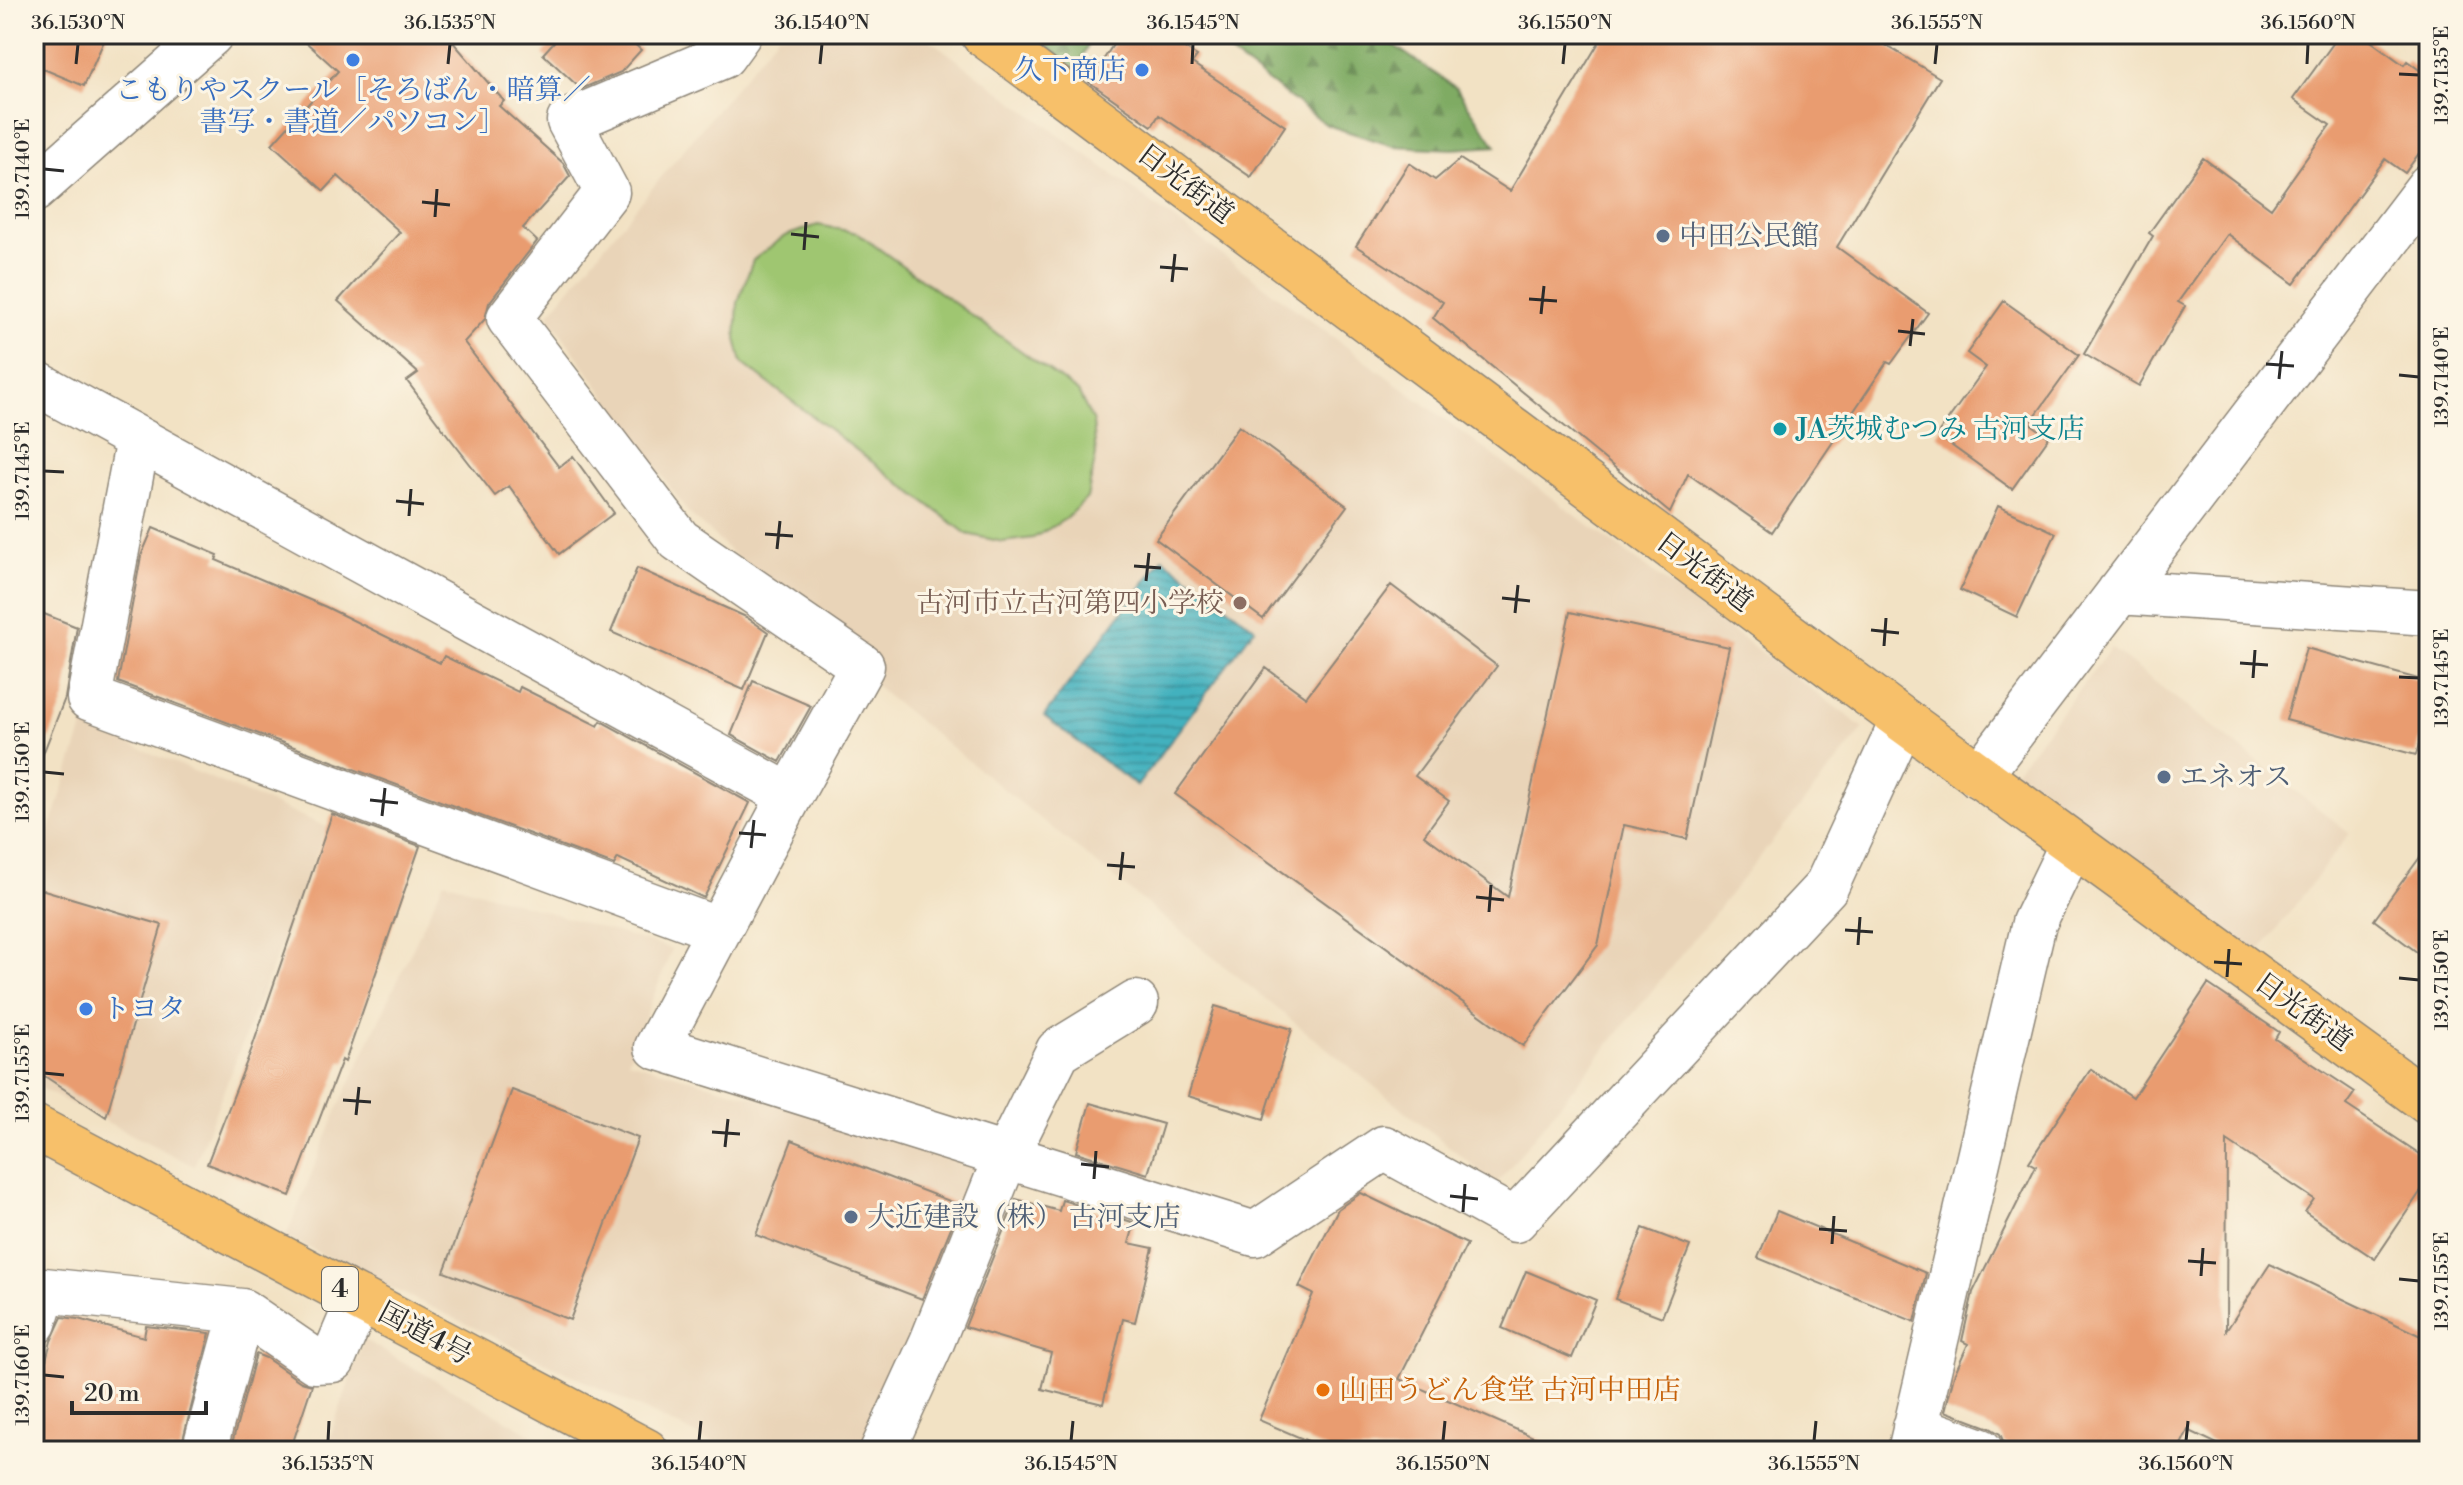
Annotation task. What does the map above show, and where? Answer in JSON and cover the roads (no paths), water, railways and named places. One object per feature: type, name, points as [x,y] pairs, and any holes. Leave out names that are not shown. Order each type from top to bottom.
[{"type":"main road","name":"日光街道","points":[[983,34],[1903,720],[2429,1103]]},
{"type":"main road","name":"国道4号","points":[[34,1127],[646,1451]]},
{"type":"street","points":[[34,190],[211,34]]},
{"type":"street","points":[[739,34],[723,56],[569,121],[607,192],[509,318],[679,540],[862,666],[657,1047],[1255,1234],[1384,1148],[1515,1220],[1826,887],[1903,720]]},
{"type":"street","points":[[1979,776],[2429,186]]},
{"type":"street","points":[[34,382],[790,796]]},
{"type":"street","points":[[138,439],[89,698],[719,930]]},
{"type":"street","points":[[2119,592],[2429,613]]},
{"type":"street","points":[[1981,1451],[1912,1439],[2034,923],[2072,844]]},
{"type":"street","points":[[882,1451],[932,1342],[1006,1156],[1058,1051],[1136,1003]]},
{"type":"street","points":[[37,1300],[242,1311],[315,1361],[333,1360],[359,1299]]},
{"type":"street","points":[[204,1451],[242,1311]]},
{"type":"water","points":[[1163,558],[1255,628],[1137,786],[1044,716]]},
{"type":"place","name":"こもりやスクール［そろばん・暗算／ 書写・書道／パソコン］","points":[[353,60]]},
{"type":"place","name":"久下商店","points":[[1142,70]]},
{"type":"place","name":"中田公民館","points":[[1663,236]]},
{"type":"place","name":"JA茨城むつみ 古河支店","points":[[1780,429]]},
{"type":"place","name":"古河市立古河第四小学校","points":[[1240,603]]},
{"type":"place","name":"エネオス","points":[[2164,777]]},
{"type":"place","name":"トヨタ","points":[[86,1009]]},
{"type":"place","name":"大近建設（株） 古河支店","points":[[851,1217]]},
{"type":"place","name":"山田うどん食堂 古河中田店","points":[[1323,1390]]}]
